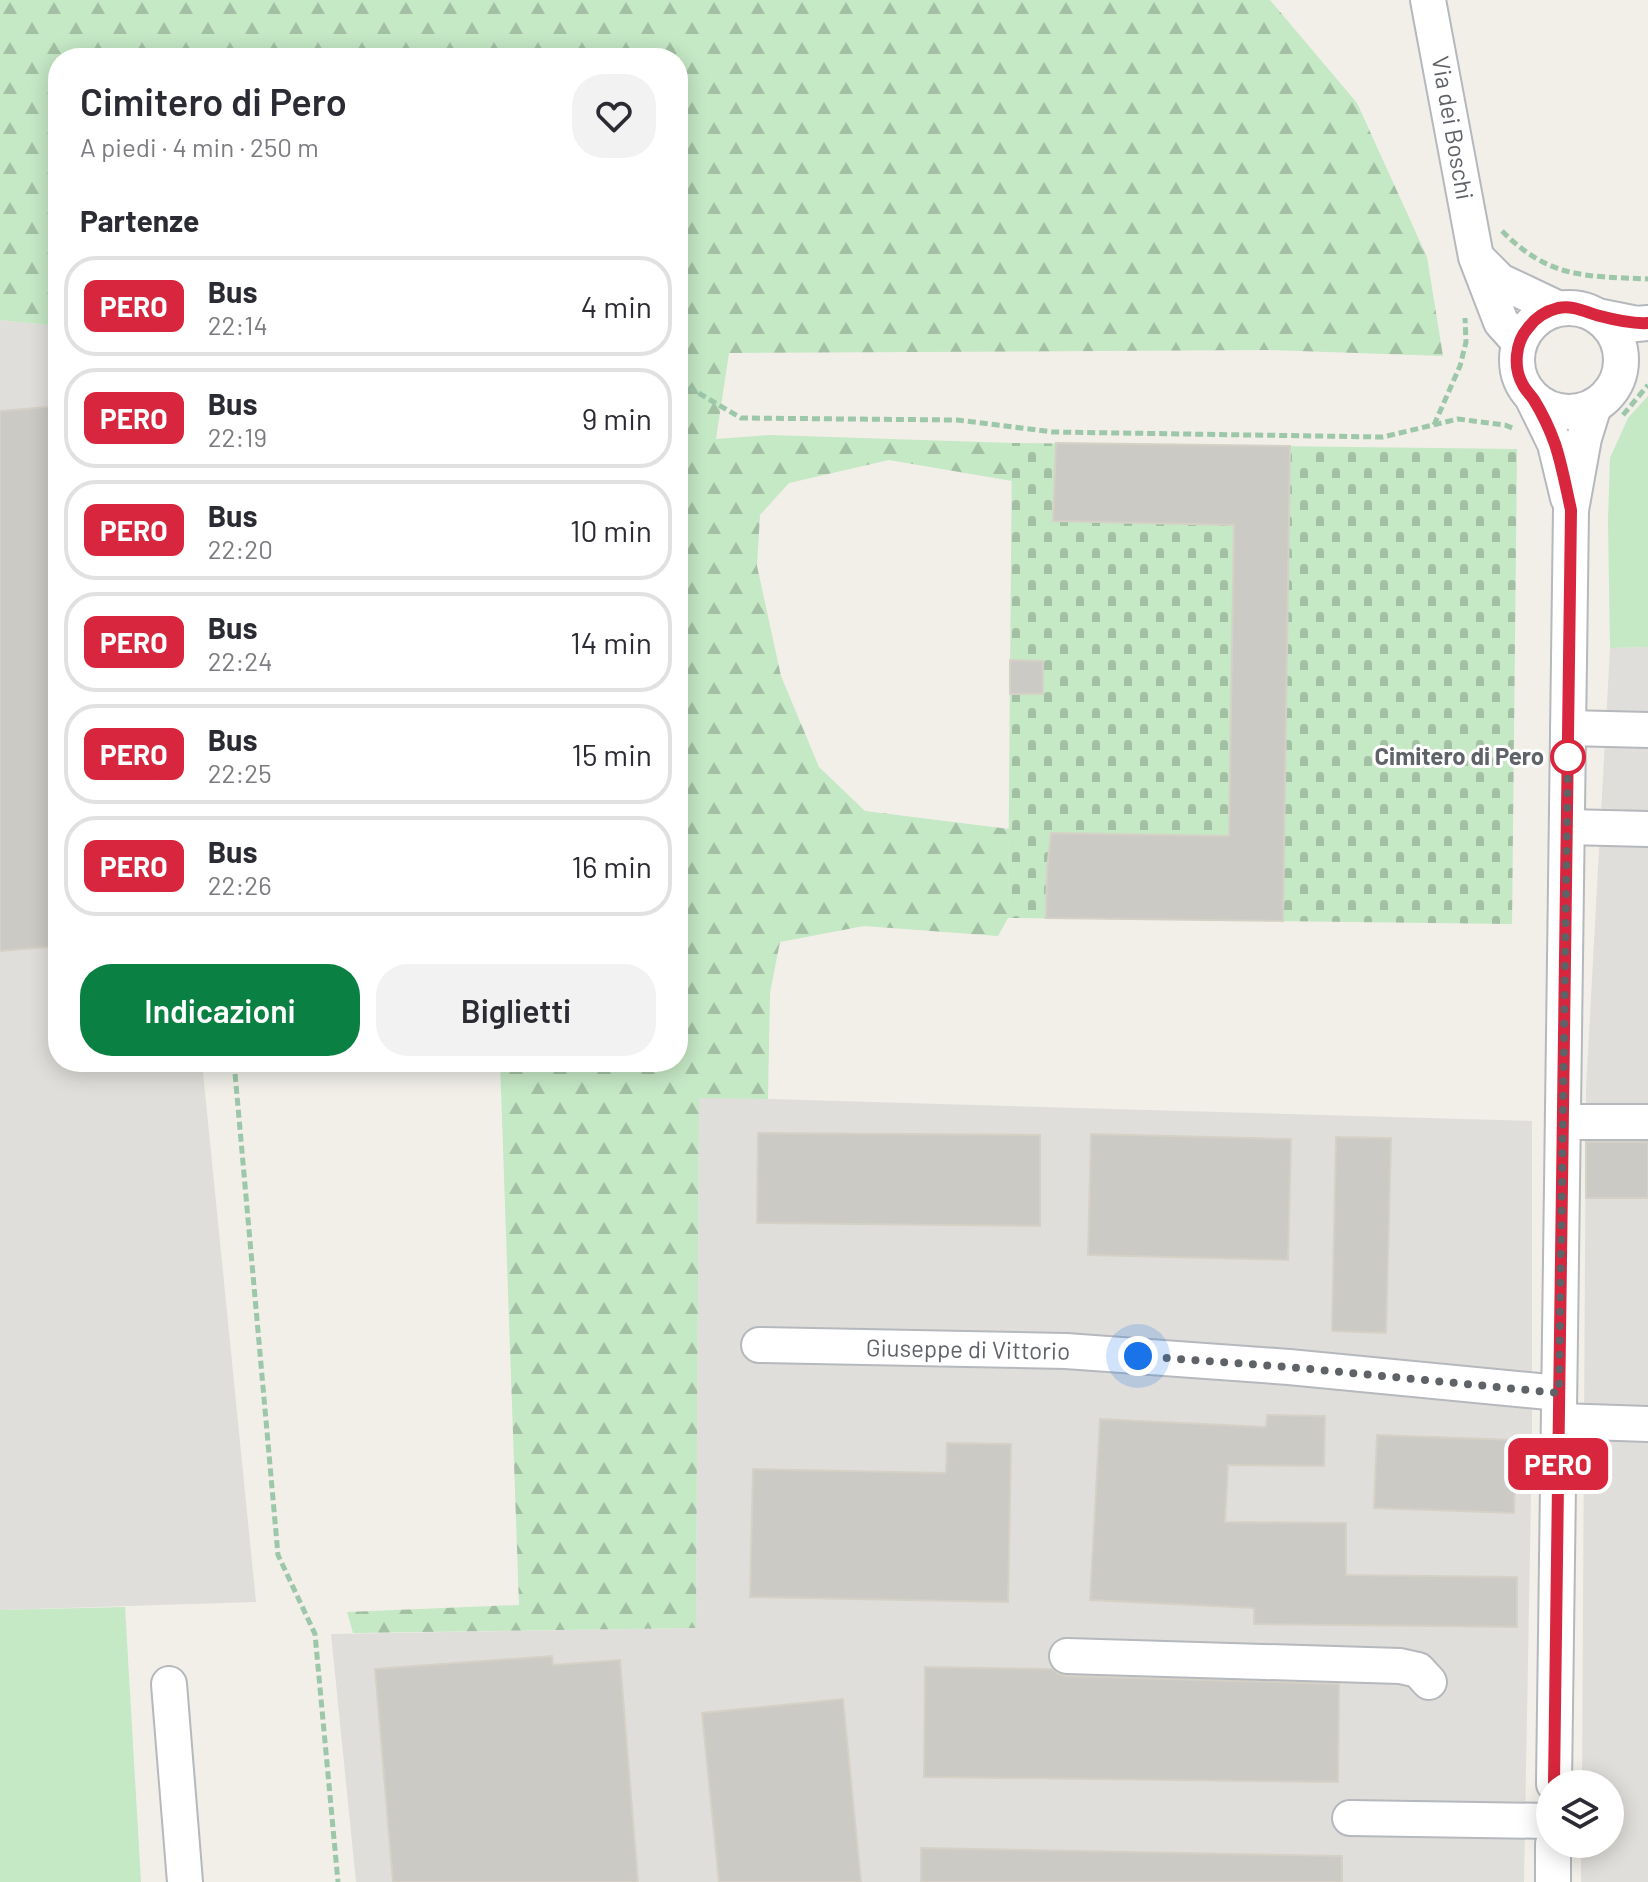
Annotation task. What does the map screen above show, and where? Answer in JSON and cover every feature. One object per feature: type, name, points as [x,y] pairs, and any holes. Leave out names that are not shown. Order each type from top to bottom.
[{"type":"street","name":"Via dei Boschi","points":[[1428,0],[1476,257],[1501,322],[1519,342]]},
{"type":"street","points":[[1476,257],[1500,281],[1557,308]]},
{"type":"street","points":[[1554,1770],[1571,510],[1584,438],[1621,370],[1621,351],[1611,328],[1584,309],[1571,307],[1557,308],[1532,322],[1519,342],[1516,361],[1523,386],[1533,399],[1555,444],[1571,510]]},
{"type":"street","points":[[1597,316],[1637,324],[1648,323]]},
{"type":"street","points":[[1533,399],[1550,409],[1578,412],[1604,397],[1648,354]]},
{"type":"street","points":[[1568,728],[1648,730]]},
{"type":"street","points":[[1567,827],[1648,829]]},
{"type":"street","points":[[1563,1122],[1648,1122]]},
{"type":"street","name":"Giuseppe di Vittorio","points":[[759,1345],[1066,1351],[1289,1367],[1559,1407],[1648,1424]]},
{"type":"street","points":[[1067,1656],[1400,1666],[1418,1670],[1429,1682]]},
{"type":"street","points":[[169,1684],[185,1882]]},
{"type":"street","points":[[1350,1818],[1536,1821]]},
{"type":"street","points":[[1553,1858],[1553,1882]]},
{"type":"path","points":[[1497,223],[1527,254],[1559,270],[1588,276],[1648,279]]},
{"type":"path","points":[[688,387],[741,418],[957,420],[1053,432],[1383,437],[1458,419],[1516,429]]},
{"type":"path","points":[[235,1072],[278,1555],[315,1634],[338,1882]]},
{"type":"shaded area","points":[[0,320],[48,325],[48,1072],[203,1072],[256,1602],[0,1610]]},
{"type":"shaded area","points":[[1648,647],[1648,1882],[1581,1882],[1581,1858],[1624,1858],[1624,1770],[1582,1770],[1586,1089],[1610,648]]},
{"type":"shaded area","points":[[699,1097],[1532,1121],[1532,1441],[1524,1882],[356,1882],[331,1634],[696,1628]]},
{"type":"green space","points":[[0,0],[1270,0],[1357,103],[1427,257],[1443,356],[1267,350],[729,353],[716,439],[770,435],[1012,443],[1012,481],[889,460],[789,483],[760,515],[757,566],[781,676],[819,767],[865,811],[1009,829],[1008,918],[998,936],[864,926],[780,942],[770,993],[768,1099],[699,1098],[696,1628],[353,1633],[347,1612],[519,1605],[500,1072],[688,1072],[688,48],[48,48],[48,325],[0,320]]},
{"type":"green space","points":[[1648,396],[1648,647],[1610,648],[1610,458],[1628,418]]},
{"type":"green space","name":"Cimitero di Pero","points":[[1012,443],[1517,449],[1512,924],[1008,918]]},
{"type":"green space","points":[[125,1607],[141,1882],[0,1882],[0,1610]]},
{"type":"building","points":[[48,407],[48,947],[0,951],[0,411]]},
{"type":"building","points":[[1056,443],[1290,446],[1283,921],[1046,918],[1051,833],[1229,836],[1234,525],[1053,521]]},
{"type":"building","points":[[1010,660],[1043,661],[1043,694],[1010,694]]},
{"type":"building","points":[[758,1133],[1040,1135],[1040,1226],[757,1223]]},
{"type":"building","points":[[1091,1134],[1291,1139],[1288,1260],[1088,1255]]},
{"type":"building","points":[[1336,1137],[1391,1138],[1386,1333],[1332,1331]]},
{"type":"building","points":[[1586,1142],[1648,1142],[1648,1198],[1586,1198]]},
{"type":"building","points":[[1267,1415],[1325,1416],[1324,1466],[1228,1465],[1225,1522],[1346,1523],[1346,1575],[1517,1577],[1517,1627],[1254,1624],[1254,1608],[1090,1600],[1100,1419],[1266,1427]]},
{"type":"building","points":[[1377,1435],[1516,1440],[1514,1513],[1374,1508]]},
{"type":"building","points":[[947,1443],[1011,1444],[1008,1602],[750,1597],[753,1469],[946,1473]]},
{"type":"building","points":[[552,1656],[553,1665],[620,1660],[638,1882],[393,1882],[375,1669]]},
{"type":"building","points":[[925,1667],[1052,1669],[1066,1676],[1339,1684],[1338,1782],[924,1777]]},
{"type":"building","points":[[843,1699],[861,1882],[719,1882],[702,1713]]},
{"type":"building","points":[[921,1848],[1342,1856],[1342,1882],[921,1882]]},
{"type":"bus line","name":"PERO","points":[[1554,1770],[1571,510],[1555,444],[1533,399],[1523,386],[1516,361],[1524,332],[1532,322],[1557,308],[1584,309],[1597,316],[1637,324],[1648,323]]},
{"type":"place","name":"Cimitero di Pero","points":[[1568,757]]},
{"type":"route","points":[[1138,1356],[1559,1393],[1568,753],[1568,757]]}]
